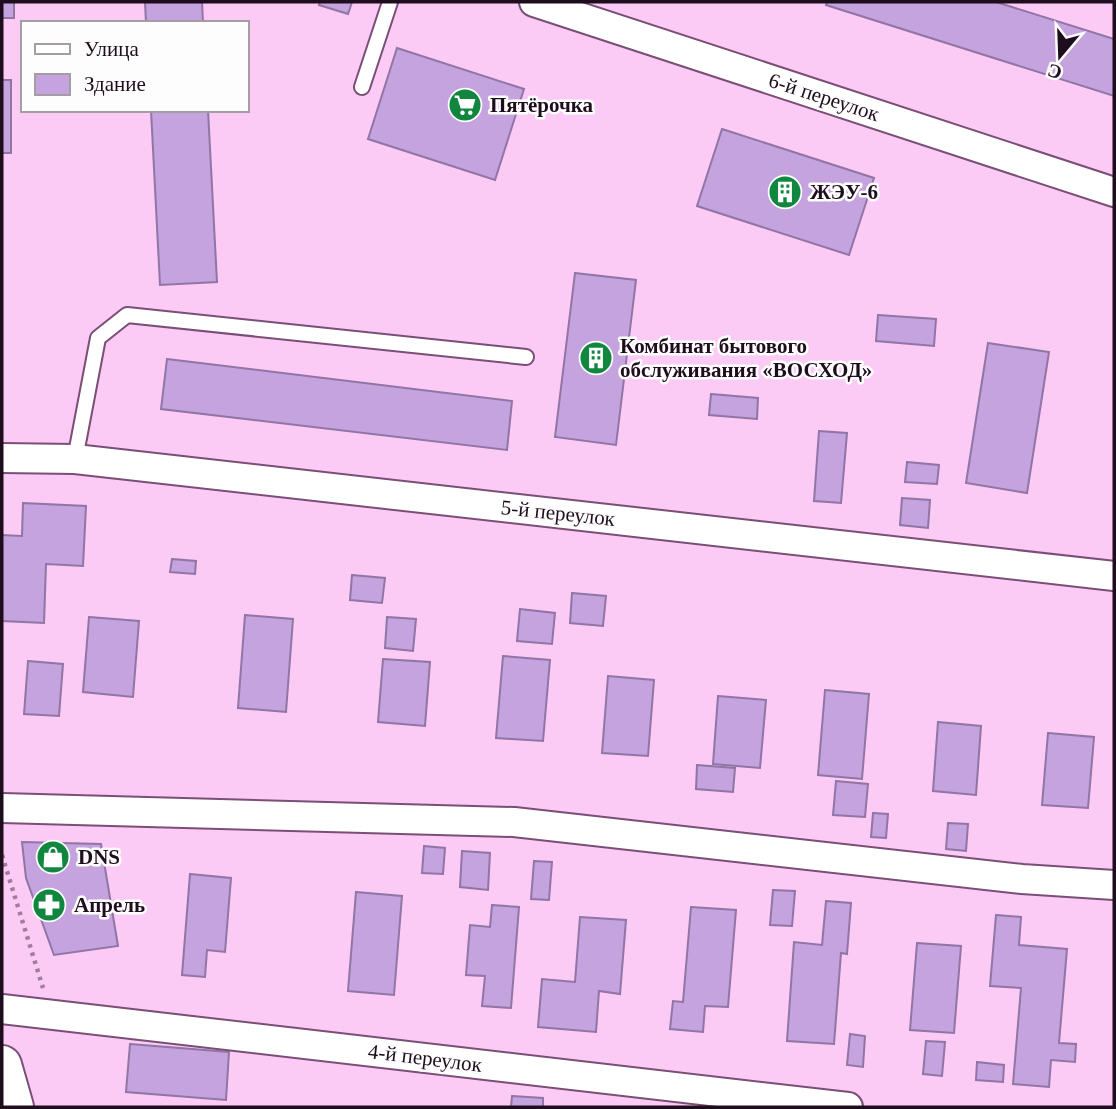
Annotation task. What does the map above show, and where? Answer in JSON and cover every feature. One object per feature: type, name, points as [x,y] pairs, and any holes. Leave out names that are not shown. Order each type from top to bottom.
[{"type":"main road","points":[[2,1065],[14,1107]]},
{"type":"street","name":"6-й переулок","points":[[534,2],[1114,192]]},
{"type":"street","name":"5-й переулок","points":[[2,458],[75,458],[1114,576]]},
{"type":"street","points":[[2,808],[514,822],[1022,879],[1114,885]]},
{"type":"street","name":"4-й переулок","points":[[2,1009],[848,1107]]},
{"type":"lane","points":[[362,87],[390,2]]},
{"type":"lane","points":[[75,458],[98,338],[127,315],[526,357]]},
{"type":"path","points":[[2,855],[51,1015]]},
{"type":"building","points":[[2,2],[14,2],[14,18],[2,18]]},
{"type":"building","points":[[145,2],[202,2],[203,21],[146,21]]},
{"type":"building","points":[[320,2],[352,2],[348,14],[319,5]]},
{"type":"building","points":[[827,2],[996,2],[1114,39],[1114,96],[826,5]]},
{"type":"building","points":[[397,48],[524,89],[495,180],[368,139]]},
{"type":"building","points":[[2,80],[11,80],[11,153],[2,153]]},
{"type":"building","points":[[151,112],[208,112],[217,282],[160,285]]},
{"type":"building","name":"ЖЭУ-6","points":[[722,129],[874,178],[849,255],[697,206]]},
{"type":"building","name":"Комбинат бытового обслуживания «ВОСХОД»","points":[[575,273],[636,280],[616,445],[555,437]]},
{"type":"building","points":[[878,315],[936,319],[934,346],[876,341]]},
{"type":"building","points":[[988,343],[1049,352],[1027,493],[966,483]]},
{"type":"building","points":[[167,359],[512,401],[507,450],[161,409]]},
{"type":"building","points":[[711,394],[758,398],[757,419],[709,415]]},
{"type":"building","points":[[819,431],[847,433],[841,503],[814,501]]},
{"type":"building","points":[[907,462],[939,465],[937,484],[905,482]]},
{"type":"building","points":[[902,498],[930,500],[928,528],[900,525]]},
{"type":"building","points":[[23,503],[86,506],[83,566],[46,564],[44,623],[2,621],[2,535],[22,536]]},
{"type":"building","points":[[172,559],[196,561],[195,574],[170,572]]},
{"type":"building","points":[[352,575],[385,578],[382,603],[350,600]]},
{"type":"building","points":[[572,593],[606,596],[603,626],[570,623]]},
{"type":"building","points":[[520,609],[555,613],[552,644],[517,641]]},
{"type":"building","points":[[245,615],[293,619],[286,712],[238,708]]},
{"type":"building","points":[[89,617],[139,621],[133,697],[83,692]]},
{"type":"building","points":[[387,617],[416,619],[413,651],[385,648]]},
{"type":"building","points":[[503,656],[550,660],[543,741],[496,738]]},
{"type":"building","points":[[383,659],[430,662],[425,726],[378,722]]},
{"type":"building","points":[[28,661],[63,664],[59,716],[24,714]]},
{"type":"building","points":[[608,676],[654,680],[648,756],[602,753]]},
{"type":"building","points":[[825,690],[869,694],[862,779],[818,775]]},
{"type":"building","points":[[718,696],[766,700],[760,768],[713,764]]},
{"type":"building","points":[[938,722],[981,726],[976,795],[933,791]]},
{"type":"building","points":[[1048,733],[1094,737],[1088,808],[1042,805]]},
{"type":"building","points":[[697,765],[735,768],[733,792],[696,789]]},
{"type":"building","points":[[836,781],[868,784],[865,817],[833,815]]},
{"type":"building","points":[[873,813],[888,814],[886,838],[871,837]]},
{"type":"building","points":[[948,823],[968,824],[966,851],[946,849]]},
{"type":"building","points":[[22,842],[101,844],[118,946],[54,955],[26,878]]},
{"type":"building","points":[[424,846],[445,848],[443,874],[422,873]]},
{"type":"building","points":[[462,851],[490,853],[488,890],[460,887]]},
{"type":"building","points":[[534,861],[552,862],[549,900],[531,899]]},
{"type":"building","points":[[190,874],[231,878],[225,952],[207,950],[205,977],[182,975]]},
{"type":"building","points":[[773,890],[795,891],[792,926],[770,925]]},
{"type":"building","points":[[356,892],[402,896],[394,995],[348,991]]},
{"type":"building","points":[[826,901],[851,903],[847,954],[841,953],[834,1044],[787,1041],[794,942],[822,945]]},
{"type":"building","points":[[492,905],[519,907],[511,1008],[482,1006],[485,976],[466,975],[470,925],[490,927]]},
{"type":"building","points":[[691,907],[736,910],[728,1007],[705,1006],[703,1032],[670,1029],[673,1001],[683,1002]]},
{"type":"building","points":[[996,915],[1021,917],[1019,945],[1067,949],[1059,1043],[1076,1044],[1075,1062],[1051,1060],[1049,1087],[1013,1084],[1021,988],[990,986]]},
{"type":"building","points":[[580,917],[626,920],[620,994],[599,991],[596,1032],[538,1027],[542,979],[575,982]]},
{"type":"building","points":[[917,943],[961,946],[954,1033],[910,1030]]},
{"type":"building","points":[[850,1034],[865,1036],[863,1067],[847,1065]]},
{"type":"building","points":[[926,1041],[945,1042],[942,1076],[923,1074]]},
{"type":"building","points":[[130,1044],[229,1052],[226,1100],[126,1092]]},
{"type":"building","points":[[977,1062],[1004,1065],[1003,1082],[976,1080]]},
{"type":"building","points":[[512,1096],[543,1098],[543,1107],[511,1107]]},
{"type":"place","name":"Пятёрочка","points":[[465,105]]},
{"type":"place","name":"ЖЭУ-6","points":[[785,192]]},
{"type":"place","name":"Комбинат бытового обслуживания «ВОСХОД»","points":[[596,358]]},
{"type":"place","name":"DNS","points":[[53,857]]},
{"type":"place","name":"Апрель","points":[[49,905]]}]
